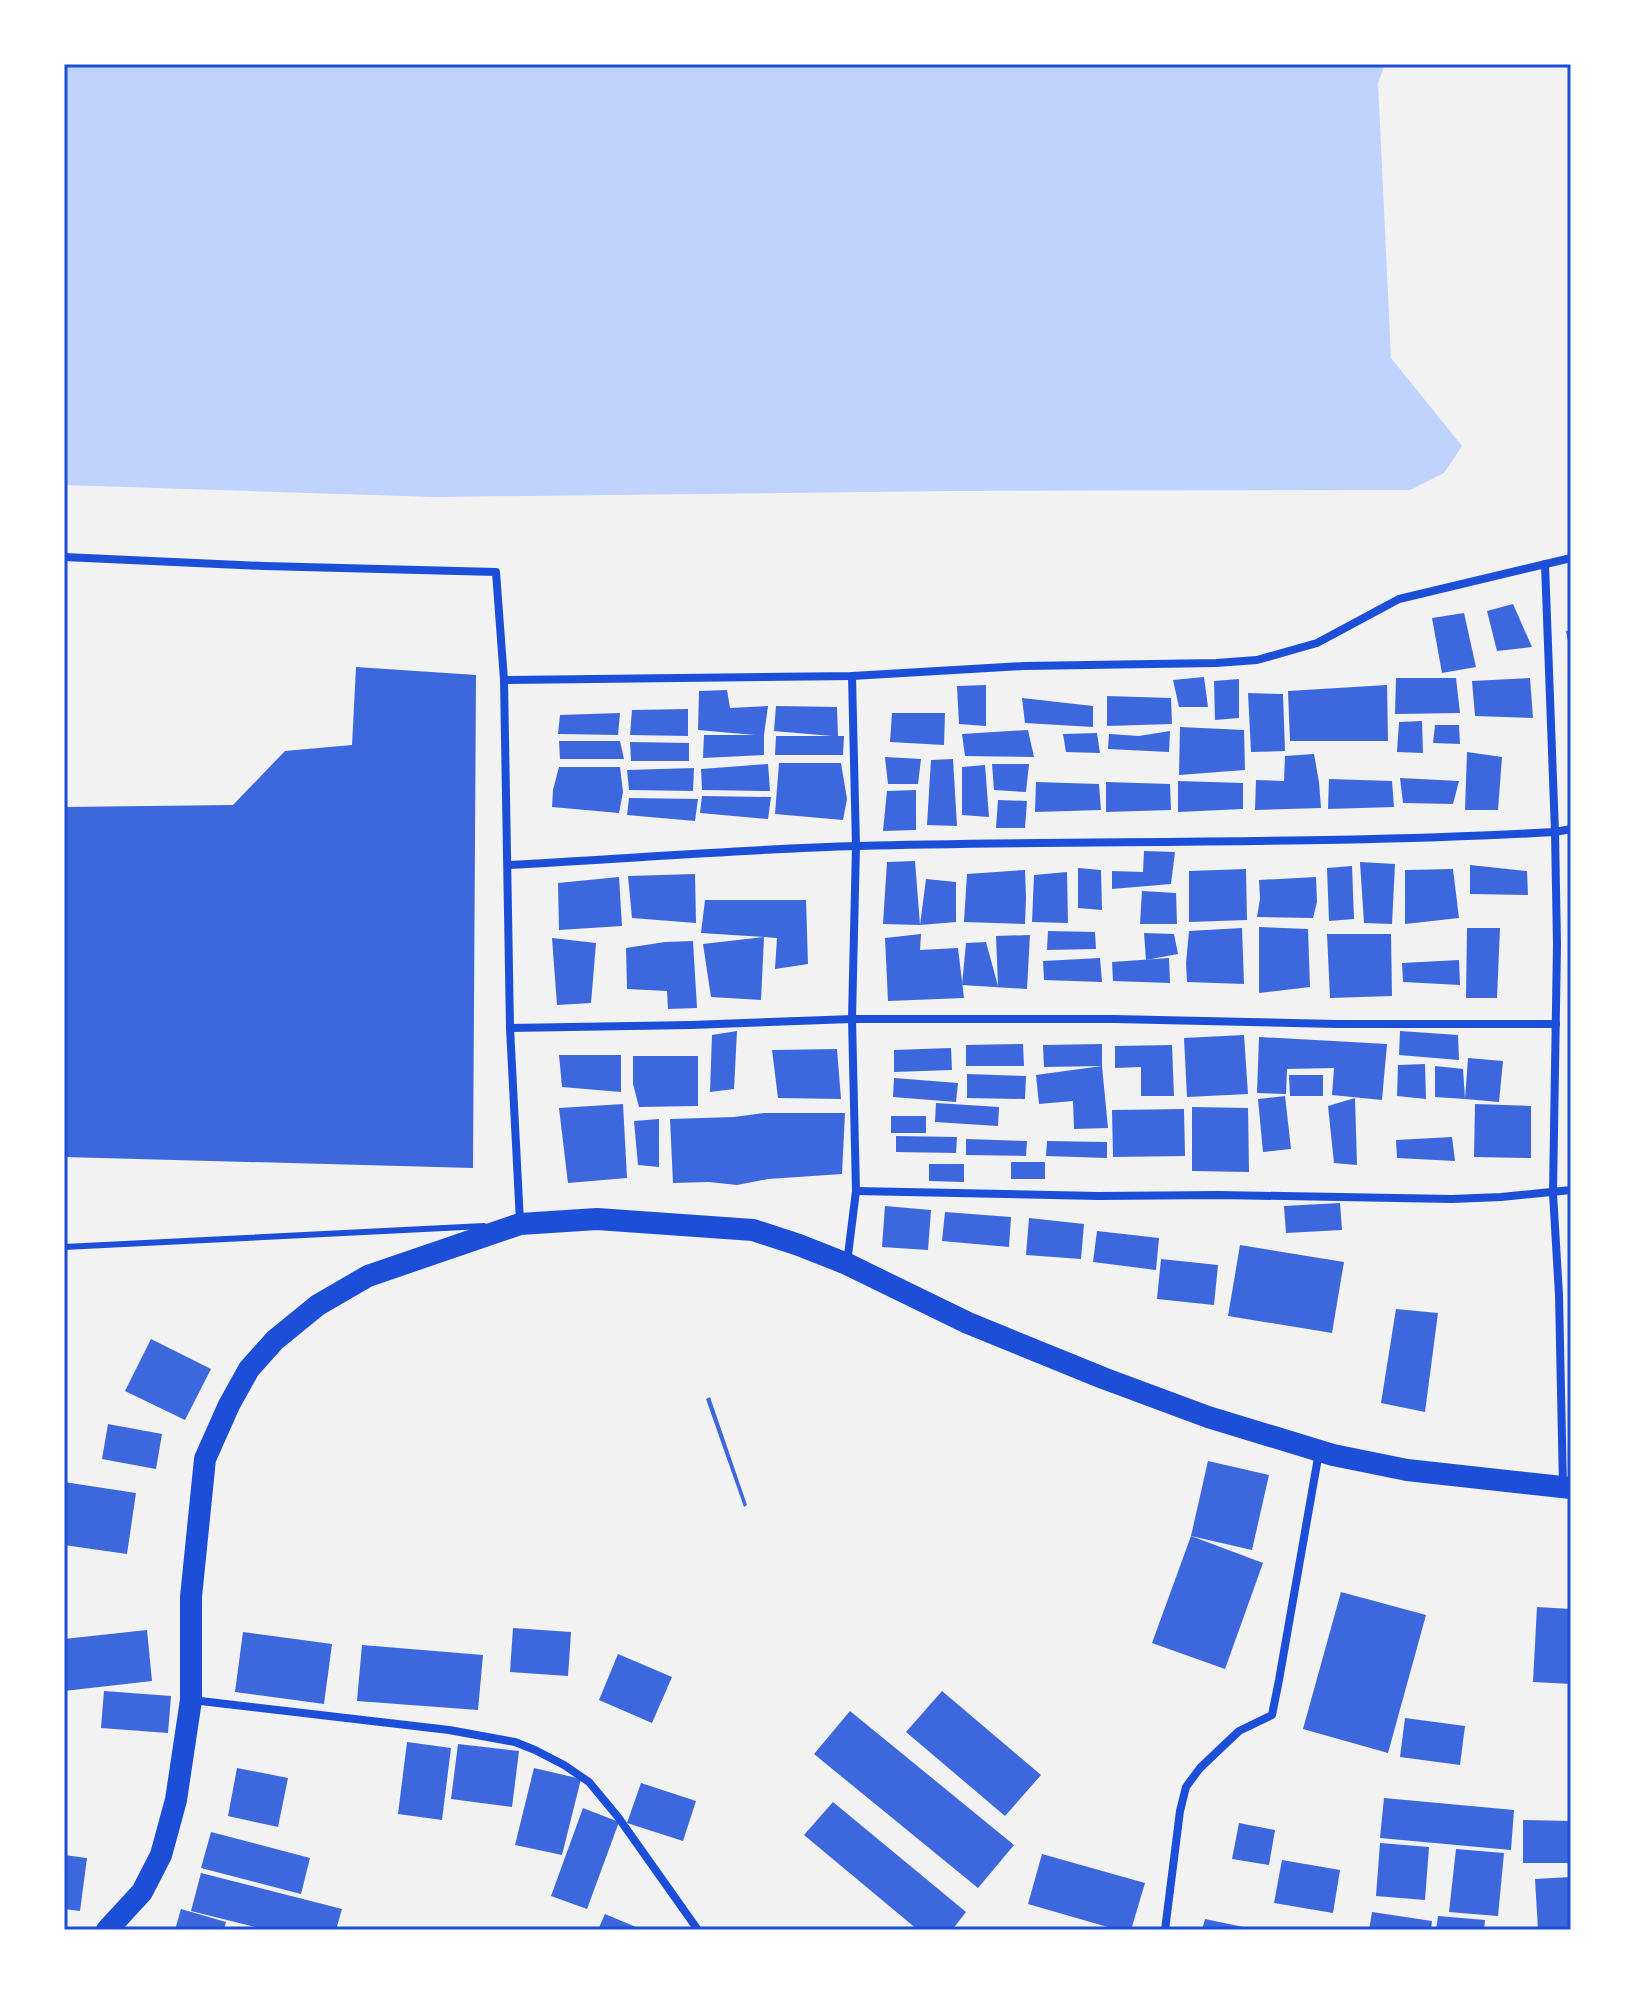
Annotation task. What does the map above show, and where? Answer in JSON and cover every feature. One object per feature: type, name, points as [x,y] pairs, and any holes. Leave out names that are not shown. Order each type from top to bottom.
[{"type":"highway","points":[[107,1930],[142,1892],[161,1855],[176,1800],[191,1700],[191,1597],[205,1459],[249,1369],[275,1340],[318,1305],[368,1276],[520,1224],[597,1219],[753,1230],[847,1264],[968,1323],[1208,1417],[1319,1451],[1407,1470],[1567,1488]]},
{"type":"street","points":[[64,557],[496,572],[504,680],[510,1028],[520,1224]]},
{"type":"street","points":[[504,680],[852,676],[1024,666],[1257,660],[1317,643],[1399,599],[1571,558]]},
{"type":"street","points":[[1545,564],[1557,945],[1553,1193],[1567,1488]]},
{"type":"street","points":[[847,1264],[856,1191],[852,1019],[856,846],[852,676]]},
{"type":"street","points":[[508,865],[856,846],[1452,838],[1571,829]]},
{"type":"street","points":[[510,1028],[852,1019],[1556,1024]]},
{"type":"street","points":[[856,1191],[1452,1199],[1571,1190]]},
{"type":"street","points":[[1165,1930],[1180,1811],[1186,1787],[1200,1768],[1239,1731],[1272,1715],[1319,1451]]},
{"type":"street","points":[[191,1700],[449,1730],[515,1742],[535,1750],[589,1782],[618,1817],[698,1930]]},
{"type":"lane","points":[[64,1247],[520,1224]]},
{"type":"water","points":[[64,64],[1385,64],[1378,83],[1391,358],[1462,446],[1444,473],[1410,490],[434,497],[64,485]]},
{"type":"building","points":[[1513,604],[1532,647],[1497,651],[1487,611]]},
{"type":"building","points":[[1464,613],[1476,667],[1442,673],[1432,618]]},
{"type":"building","points":[[1566,631],[1571,631],[1571,651],[1570,651]]},
{"type":"building","points":[[356,667],[476,675],[473,1168],[64,1157],[64,807],[233,805],[285,751],[352,745]]},
{"type":"building","points":[[1204,677],[1208,707],[1179,707],[1173,680]]},
{"type":"building","points":[[1396,678],[1456,678],[1460,713],[1395,714]]},
{"type":"building","points":[[1530,678],[1533,718],[1475,716],[1472,681]]},
{"type":"building","points":[[1239,679],[1239,718],[1215,720],[1214,681]]},
{"type":"building","points":[[986,685],[986,726],[959,724],[957,686]]},
{"type":"building","points":[[1387,685],[1388,741],[1290,741],[1288,691]]},
{"type":"building","points":[[727,690],[730,708],[768,706],[764,755],[703,758],[704,735],[755,735],[698,730],[699,691]]},
{"type":"building","points":[[1248,693],[1283,694],[1285,751],[1251,752]]},
{"type":"building","points":[[1107,696],[1171,698],[1172,724],[1107,726]]},
{"type":"building","points":[[1022,698],[1093,706],[1093,727],[1025,723]]},
{"type":"building","points":[[776,706],[837,707],[838,736],[844,736],[843,755],[775,755],[776,736],[832,736],[774,731]]},
{"type":"building","points":[[688,709],[688,736],[630,735],[632,710]]},
{"type":"building","points":[[620,713],[618,735],[558,734],[560,715]]},
{"type":"building","points":[[892,713],[945,713],[944,745],[890,742]]},
{"type":"building","points":[[1422,721],[1423,753],[1397,752],[1399,722]]},
{"type":"building","points":[[1435,725],[1459,725],[1460,744],[1433,743]]},
{"type":"building","points":[[1180,727],[1244,730],[1245,770],[1179,775]]},
{"type":"building","points":[[1028,730],[1034,757],[965,756],[962,734]]},
{"type":"building","points":[[1170,731],[1169,752],[1108,749],[1109,734],[1139,736]]},
{"type":"building","points":[[1097,733],[1100,753],[1066,752],[1063,734]]},
{"type":"building","points":[[559,741],[620,741],[624,759],[560,759]]},
{"type":"building","points":[[630,742],[689,743],[689,761],[631,761]]},
{"type":"building","points":[[1467,752],[1502,757],[1498,810],[1465,810]]},
{"type":"building","points":[[1314,754],[1321,808],[1255,810],[1256,780],[1284,781],[1285,756]]},
{"type":"building","points":[[885,757],[921,759],[918,784],[888,784]]},
{"type":"building","points":[[953,759],[957,826],[927,825],[931,760]]},
{"type":"building","points":[[779,763],[841,763],[847,799],[843,820],[775,814]]},
{"type":"building","points":[[768,764],[770,791],[702,790],[701,769]]},
{"type":"building","points":[[992,764],[1029,764],[1026,792],[994,790]]},
{"type":"building","points":[[985,765],[989,817],[962,815],[962,767]]},
{"type":"building","points":[[559,767],[620,767],[623,792],[619,813],[552,807]]},
{"type":"building","points":[[694,768],[693,791],[629,790],[627,770]]},
{"type":"building","points":[[1400,778],[1459,781],[1453,804],[1403,803]]},
{"type":"building","points":[[1329,779],[1392,781],[1394,807],[1328,809]]},
{"type":"building","points":[[1178,781],[1243,783],[1243,809],[1178,812]]},
{"type":"building","points":[[1036,782],[1099,784],[1101,810],[1035,812]]},
{"type":"building","points":[[1106,782],[1170,784],[1171,810],[1106,812]]},
{"type":"building","points":[[916,790],[916,830],[883,831],[887,791]]},
{"type":"building","points":[[702,796],[771,797],[768,819],[700,813]]},
{"type":"building","points":[[629,798],[698,799],[695,821],[627,815]]},
{"type":"building","points":[[998,800],[1027,801],[1025,828],[996,828]]},
{"type":"building","points":[[1144,851],[1175,852],[1171,884],[1112,889],[1112,871],[1143,872]]},
{"type":"building","points":[[915,861],[920,925],[883,924],[887,862]]},
{"type":"building","points":[[1360,862],[1395,864],[1392,924],[1364,923]]},
{"type":"building","points":[[1470,865],[1527,871],[1528,895],[1470,894]]},
{"type":"building","points":[[1352,866],[1354,919],[1329,921],[1327,868]]},
{"type":"building","points":[[1078,868],[1101,870],[1102,910],[1078,908]]},
{"type":"building","points":[[1246,869],[1247,920],[1189,922],[1189,871]]},
{"type":"building","points":[[1453,869],[1459,918],[1405,924],[1405,870]]},
{"type":"building","points":[[1025,870],[1025,924],[964,922],[967,874]]},
{"type":"building","points":[[1067,872],[1068,923],[1032,922],[1034,875]]},
{"type":"building","points":[[695,874],[696,923],[632,918],[628,876]]},
{"type":"building","points":[[619,877],[622,926],[559,930],[558,883]]},
{"type":"building","points":[[1316,877],[1317,902],[1313,918],[1257,917],[1259,880]]},
{"type":"building","points":[[926,879],[956,882],[956,922],[920,925]]},
{"type":"building","points":[[1142,891],[1176,893],[1177,924],[1140,924]]},
{"type":"building","points":[[705,900],[806,900],[808,964],[775,969],[777,938],[701,933]]},
{"type":"building","points":[[1259,927],[1308,929],[1310,987],[1259,993]]},
{"type":"building","points":[[1242,928],[1244,984],[1187,982],[1189,931]]},
{"type":"building","points":[[1467,928],[1500,928],[1497,998],[1466,998]]},
{"type":"building","points":[[1048,931],[1095,932],[1096,949],[1047,950]]},
{"type":"building","points":[[1144,933],[1174,934],[1178,954],[1146,960]]},
{"type":"building","points":[[921,934],[920,950],[958,948],[964,998],[888,1001],[885,938]]},
{"type":"building","points":[[1327,934],[1391,934],[1392,996],[1330,998]]},
{"type":"building","points":[[1030,935],[1027,989],[962,985],[966,943],[986,942],[998,986],[996,936]]},
{"type":"building","points":[[764,937],[761,1000],[711,997],[703,944]]},
{"type":"building","points":[[552,938],[596,943],[591,1003],[557,1005]]},
{"type":"building","points":[[693,941],[697,1008],[668,1009],[667,991],[627,989],[626,948]]},
{"type":"building","points":[[1100,958],[1102,982],[1044,980],[1043,961]]},
{"type":"building","points":[[1169,958],[1170,983],[1113,981],[1112,962]]},
{"type":"building","points":[[1459,960],[1460,985],[1403,982],[1402,963]]},
{"type":"building","points":[[737,1031],[734,1089],[710,1092],[712,1035]]},
{"type":"building","points":[[1400,1031],[1458,1035],[1459,1060],[1399,1055]]},
{"type":"building","points":[[1244,1035],[1248,1094],[1187,1097],[1184,1038]]},
{"type":"building","points":[[1259,1037],[1387,1044],[1382,1100],[1332,1095],[1334,1068],[1287,1069],[1286,1094],[1257,1093]]},
{"type":"building","points":[[1023,1044],[1024,1066],[966,1066],[966,1045]]},
{"type":"building","points":[[1102,1044],[1102,1066],[1044,1067],[1043,1045]]},
{"type":"building","points":[[1172,1045],[1174,1096],[1141,1096],[1141,1067],[1115,1068],[1115,1046]]},
{"type":"building","points":[[951,1048],[952,1070],[894,1072],[894,1050]]},
{"type":"building","points":[[837,1049],[841,1099],[778,1098],[772,1050]]},
{"type":"building","points":[[559,1055],[621,1055],[621,1092],[562,1087]]},
{"type":"building","points":[[633,1056],[698,1056],[698,1106],[639,1107],[633,1084]]},
{"type":"building","points":[[1468,1058],[1503,1061],[1499,1102],[1465,1099]]},
{"type":"building","points":[[1425,1064],[1426,1099],[1397,1096],[1398,1065]]},
{"type":"building","points":[[1102,1066],[1108,1128],[1074,1129],[1073,1101],[1039,1104],[1036,1075]]},
{"type":"building","points":[[1435,1066],[1463,1069],[1465,1099],[1435,1097]]},
{"type":"building","points":[[967,1074],[1026,1076],[1025,1099],[967,1098]]},
{"type":"building","points":[[1289,1075],[1323,1075],[1323,1096],[1290,1096]]},
{"type":"building","points":[[894,1078],[958,1083],[956,1102],[893,1097]]},
{"type":"building","points":[[1285,1096],[1291,1149],[1263,1152],[1258,1099]]},
{"type":"building","points":[[1355,1098],[1357,1165],[1334,1163],[1328,1106]]},
{"type":"building","points":[[936,1103],[999,1107],[998,1126],[935,1122]]},
{"type":"building","points":[[623,1104],[627,1178],[568,1183],[559,1108]]},
{"type":"building","points":[[1475,1104],[1531,1106],[1531,1158],[1474,1157]]},
{"type":"building","points":[[1192,1107],[1248,1108],[1249,1172],[1192,1171]]},
{"type":"building","points":[[1184,1109],[1185,1156],[1113,1157],[1112,1110]]},
{"type":"building","points":[[764,1113],[845,1113],[842,1174],[768,1179],[737,1185],[673,1183],[670,1119]]},
{"type":"building","points":[[891,1116],[926,1116],[926,1133],[891,1133]]},
{"type":"building","points":[[659,1119],[659,1167],[638,1165],[634,1121]]},
{"type":"building","points":[[896,1136],[957,1137],[956,1153],[896,1152]]},
{"type":"building","points":[[1452,1137],[1455,1161],[1397,1158],[1396,1140]]},
{"type":"building","points":[[966,1139],[1027,1141],[1026,1156],[966,1155]]},
{"type":"building","points":[[1047,1141],[1107,1142],[1107,1158],[1046,1156]]},
{"type":"building","points":[[1011,1162],[1045,1162],[1045,1179],[1011,1179]]},
{"type":"building","points":[[929,1164],[964,1164],[964,1182],[929,1181]]},
{"type":"building","points":[[1340,1203],[1342,1230],[1286,1233],[1284,1206]]},
{"type":"building","points":[[885,1206],[931,1210],[928,1250],[882,1247]]},
{"type":"building","points":[[945,1212],[1011,1217],[1009,1247],[942,1241]]},
{"type":"building","points":[[1029,1218],[1084,1224],[1081,1259],[1026,1255]]},
{"type":"building","points":[[1097,1231],[1159,1238],[1156,1270],[1093,1262]]},
{"type":"building","points":[[1240,1245],[1344,1262],[1332,1333],[1228,1316]]},
{"type":"building","points":[[1161,1259],[1218,1265],[1214,1305],[1157,1299]]},
{"type":"building","points":[[1396,1309],[1438,1313],[1425,1412],[1381,1403]]},
{"type":"building","points":[[151,1339],[211,1369],[185,1420],[125,1391]]},
{"type":"building","points":[[710,1397],[747,1505],[744,1507],[706,1399]]},
{"type":"building","points":[[108,1424],[162,1434],[156,1469],[102,1459]]},
{"type":"building","points":[[1208,1461],[1269,1475],[1252,1550],[1191,1536]]},
{"type":"building","points":[[64,1482],[136,1493],[127,1554],[64,1545]]},
{"type":"building","points":[[1191,1536],[1263,1563],[1225,1669],[1152,1643]]},
{"type":"building","points":[[1341,1592],[1426,1615],[1388,1753],[1303,1729]]},
{"type":"building","points":[[1537,1607],[1571,1609],[1571,1684],[1533,1682]]},
{"type":"building","points":[[513,1628],[571,1632],[568,1676],[510,1672]]},
{"type":"building","points":[[147,1630],[152,1681],[64,1691],[64,1639]]},
{"type":"building","points":[[243,1632],[332,1644],[324,1704],[235,1692]]},
{"type":"building","points":[[362,1645],[483,1655],[478,1710],[357,1701]]},
{"type":"building","points":[[618,1654],[672,1677],[652,1723],[599,1700]]},
{"type":"building","points":[[104,1691],[171,1696],[168,1733],[101,1728]]},
{"type":"building","points":[[942,1691],[1041,1775],[1005,1816],[906,1732]]},
{"type":"building","points":[[850,1711],[1014,1845],[978,1888],[814,1754]]},
{"type":"building","points":[[1405,1718],[1465,1726],[1460,1765],[1400,1757]]},
{"type":"building","points":[[407,1742],[451,1748],[442,1820],[398,1814]]},
{"type":"building","points":[[458,1744],[519,1751],[512,1807],[451,1799]]},
{"type":"building","points":[[237,1768],[288,1778],[278,1827],[228,1816]]},
{"type":"building","points":[[534,1768],[581,1779],[562,1855],[515,1845]]},
{"type":"building","points":[[641,1783],[696,1801],[683,1841],[627,1823]]},
{"type":"building","points":[[1384,1798],[1514,1810],[1511,1850],[1380,1838]]},
{"type":"building","points":[[833,1802],[966,1912],[952,1930],[918,1930],[804,1835]]},
{"type":"building","points":[[583,1808],[619,1822],[587,1909],[551,1896]]},
{"type":"building","points":[[1523,1820],[1571,1821],[1571,1863],[1523,1863]]},
{"type":"building","points":[[1239,1823],[1275,1830],[1269,1865],[1232,1859]]},
{"type":"building","points":[[211,1832],[310,1858],[301,1894],[201,1868]]},
{"type":"building","points":[[1380,1843],[1429,1847],[1425,1900],[1376,1896]]},
{"type":"building","points":[[1456,1849],[1504,1853],[1498,1916],[1449,1912]]},
{"type":"building","points":[[1042,1854],[1145,1883],[1131,1930],[1118,1930],[1028,1904]]},
{"type":"building","points":[[64,1855],[87,1858],[80,1911],[64,1909]]},
{"type":"building","points":[[1282,1860],[1340,1870],[1333,1913],[1274,1903]]},
{"type":"building","points":[[201,1873],[342,1909],[336,1930],[267,1930],[191,1911]]},
{"type":"building","points":[[1571,1877],[1571,1930],[1538,1930],[1535,1879]]},
{"type":"building","points":[[181,1909],[226,1922],[224,1930],[175,1930]]},
{"type":"building","points":[[1372,1912],[1432,1921],[1431,1930],[1369,1930]]},
{"type":"building","points":[[605,1914],[643,1930],[598,1930]]},
{"type":"building","points":[[1438,1916],[1485,1920],[1484,1930],[1436,1930]]},
{"type":"building","points":[[1205,1919],[1253,1929],[1253,1930],[1202,1930]]}]
